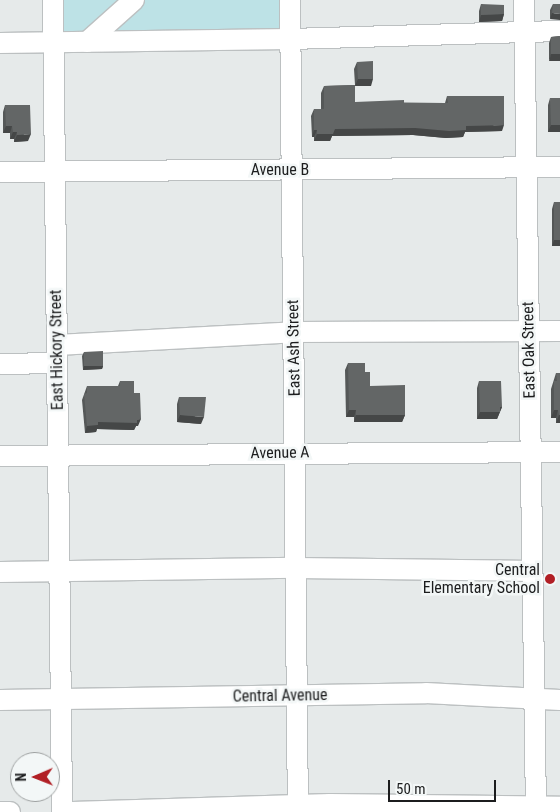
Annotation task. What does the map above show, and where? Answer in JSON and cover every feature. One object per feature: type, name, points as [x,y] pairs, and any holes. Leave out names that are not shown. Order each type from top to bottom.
[{"type":"street","name":"East Hickory Street","points":[[53,0],[62,812]]},
{"type":"street","points":[[87,42],[134,0]]},
{"type":"street","name":"East Ash Street","points":[[290,0],[298,809]]},
{"type":"street","name":"East Oak Street","points":[[524,0],[536,809]]},
{"type":"street","points":[[0,42],[290,39],[525,31],[560,32]]},
{"type":"street","name":"Avenue B","points":[[0,172],[560,167]]},
{"type":"street","points":[[0,364],[57,354],[294,332],[560,331]]},
{"type":"street","name":"Avenue A","points":[[0,456],[59,457],[295,452],[560,452]]},
{"type":"street","points":[[0,572],[296,568],[532,572]]},
{"type":"street","name":"Central Avenue","points":[[0,700],[426,693],[560,700]]},
{"type":"street","points":[[72,812],[298,809],[536,809],[560,807]]},
{"type":"street","points":[[0,812],[10,812]]},
{"type":"shaded area","points":[[60,0],[280,0],[280,35],[61,37]]},
{"type":"building","points":[[481,4],[504,5],[504,14],[481,15]]},
{"type":"building","points":[[553,4],[560,4],[560,14],[552,13]]},
{"type":"building","points":[[560,36],[560,54],[551,54],[551,37]]},
{"type":"building","points":[[373,61],[373,79],[358,79],[357,62]]},
{"type":"building","points":[[355,85],[355,102],[404,100],[404,103],[448,103],[447,96],[504,96],[504,125],[466,126],[466,130],[449,131],[415,128],[335,129],[333,134],[317,134],[317,130],[314,130],[314,109],[324,109],[324,86]]},
{"type":"building","points":[[550,98],[560,98],[560,125],[551,125]]},
{"type":"building","points":[[5,105],[30,105],[31,134],[17,135],[17,132],[13,132],[12,126],[6,126]]},
{"type":"building","points":[[554,202],[560,202],[560,240],[554,240]]},
{"type":"building","points":[[103,351],[103,366],[84,366],[84,352]]},
{"type":"building","points":[[348,363],[365,363],[365,372],[370,372],[370,386],[405,385],[405,415],[356,415],[356,410],[349,410]]},
{"type":"building","points":[[556,373],[560,373],[560,415],[558,410],[554,410],[554,381],[557,381]]},
{"type":"building","points":[[120,381],[134,381],[134,393],[140,393],[141,419],[137,419],[137,423],[98,422],[98,425],[87,426],[84,394],[87,393],[87,386],[120,386]]},
{"type":"building","points":[[479,381],[501,381],[502,407],[500,407],[500,412],[480,412]]},
{"type":"building","points":[[179,397],[206,397],[204,417],[180,415]]},
{"type":"place","name":"Central Elementary School","points":[[550,579]]}]
